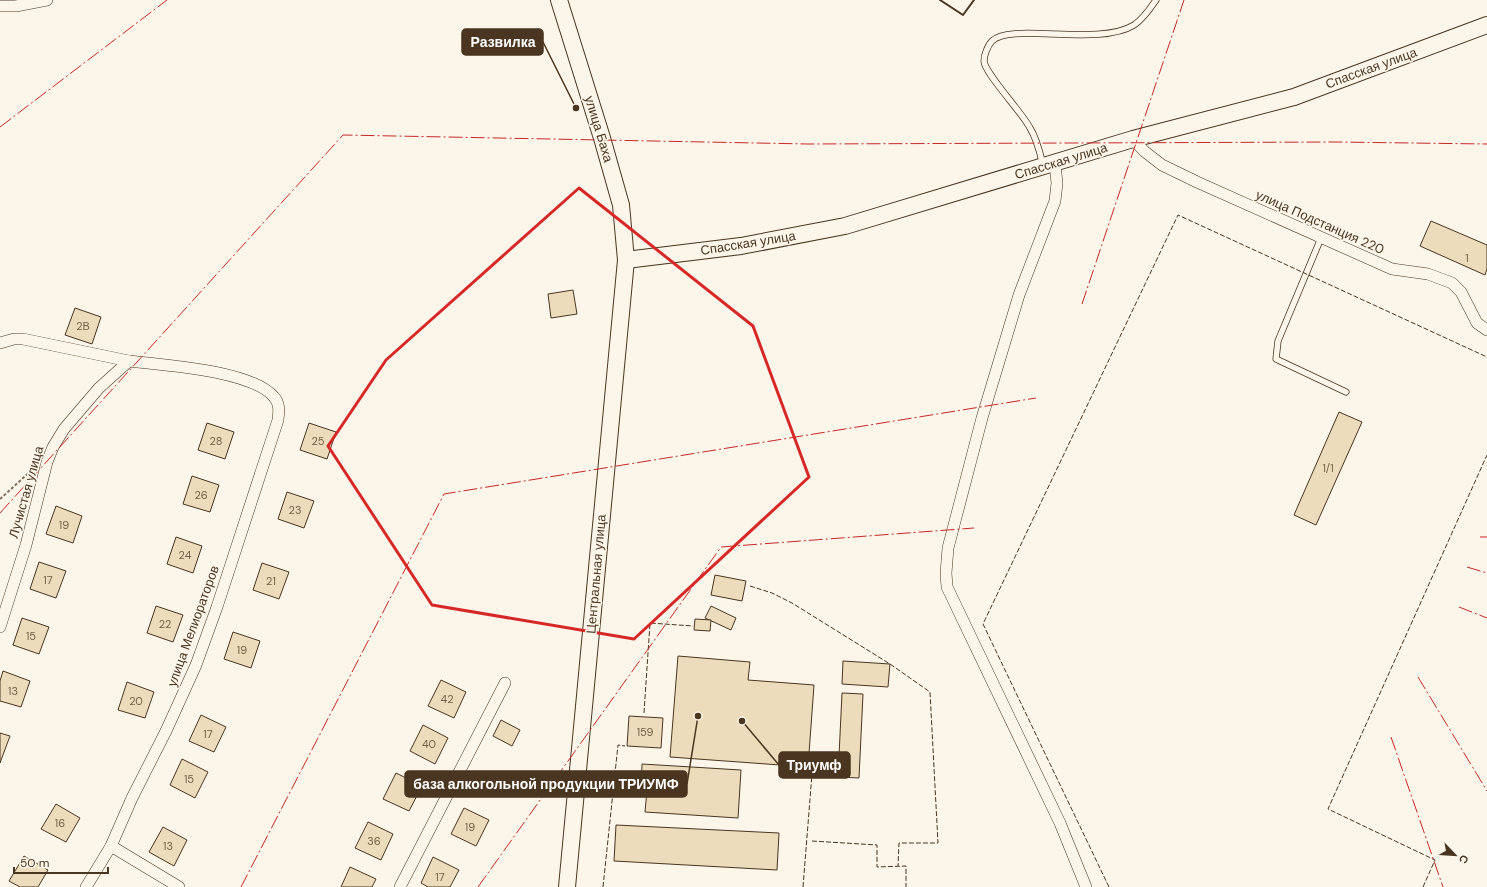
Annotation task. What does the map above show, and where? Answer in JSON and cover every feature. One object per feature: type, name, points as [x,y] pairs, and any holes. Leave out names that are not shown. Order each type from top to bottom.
[{"type":"street","points":[[0,6],[16,6],[47,0]]},
{"type":"street","name":"улица Баха","points":[[559,0],[602,138],[621,205],[626,260]]},
{"type":"street","name":"Спасская улица","points":[[626,260],[741,246],[845,226],[1133,140],[1294,97],[1487,25]]},
{"type":"street","name":"улица Подстанция 220","points":[[1133,140],[1153,159],[1173,171],[1321,238],[1392,269],[1428,274],[1452,283],[1461,292],[1477,322],[1487,330]]},
{"type":"street","points":[[1049,165],[1057,183],[1055,201],[1019,295],[982,418],[948,548],[946,574],[947,587],[1060,823],[1086,887]]},
{"type":"street","name":"Центральная улица","points":[[567,887],[626,260]]},
{"type":"street","points":[[0,343],[23,339],[129,361]]},
{"type":"street","name":"улица Мелиораторов","points":[[86,887],[111,846],[132,798],[166,731],[196,665],[217,607],[278,420],[279,408],[274,397],[262,388],[242,379],[206,370],[129,361]]},
{"type":"street","name":"Лучистая улица","points":[[0,626],[26,545],[47,462],[53,447],[64,429],[98,388],[129,361]]},
{"type":"street","points":[[400,887],[505,683]]},
{"type":"street","points":[[111,846],[179,887]]},
{"type":"lane","points":[[1049,165],[1032,129],[986,68],[984,61],[985,54],[992,41],[1008,33],[1104,34],[1121,31],[1135,24],[1148,11],[1156,0]]},
{"type":"lane","points":[[1321,238],[1278,341],[1276,359],[1346,392]]},
{"type":"path","points":[[0,499],[34,468]]},
{"type":"highlighted area","points":[[579,188],[753,326],[809,477],[634,639],[432,605],[328,446],[386,360]]},
{"type":"building","points":[[1431,221],[1487,245],[1487,269],[1485,275],[1420,246]]},
{"type":"building","points":[[573,290],[577,314],[551,318],[548,294]]},
{"type":"building","points":[[75,308],[101,317],[92,344],[65,335]]},
{"type":"building","points":[[1339,412],[1362,422],[1316,525],[1294,515]]},
{"type":"building","points":[[207,423],[234,432],[225,459],[198,450]]},
{"type":"building","points":[[309,423],[336,432],[327,459],[300,450]]},
{"type":"building","points":[[192,476],[219,485],[210,512],[183,504]]},
{"type":"building","points":[[287,492],[314,501],[304,528],[278,519]]},
{"type":"building","points":[[56,506],[82,516],[73,543],[46,534]]},
{"type":"building","points":[[176,537],[202,546],[193,573],[167,564]]},
{"type":"building","points":[[39,562],[66,571],[56,598],[30,589]]},
{"type":"building","points":[[262,563],[289,572],[279,599],[253,590]]},
{"type":"building","points":[[715,575],[746,581],[742,601],[711,595]]},
{"type":"building","points":[[156,606],[183,615],[173,642],[147,633]]},
{"type":"building","points":[[711,606],[736,618],[731,630],[705,618]]},
{"type":"building","points":[[22,618],[49,627],[39,654],[13,645]]},
{"type":"building","points":[[695,619],[711,620],[710,631],[694,630]]},
{"type":"building","points":[[233,632],[260,641],[251,668],[224,659]]},
{"type":"building","points":[[678,656],[750,662],[748,680],[814,685],[808,767],[670,757]]},
{"type":"building","points":[[843,661],[890,664],[888,687],[842,684]]},
{"type":"building","points":[[3,671],[30,681],[21,707],[0,701],[0,681]]},
{"type":"building","points":[[441,680],[466,692],[454,718],[428,706]]},
{"type":"building","points":[[127,682],[154,692],[145,718],[118,710]]},
{"type":"building","points":[[842,693],[863,694],[859,778],[838,777]]},
{"type":"building","points":[[201,715],[226,727],[214,752],[189,741]]},
{"type":"building","points":[[629,716],[663,718],[661,748],[627,746]]},
{"type":"building","points":[[501,720],[520,730],[512,746],[493,736]]},
{"type":"building","points":[[423,725],[448,738],[435,764],[410,751]]},
{"type":"building","points":[[0,733],[10,736],[0,763]]},
{"type":"building","points":[[182,759],[208,772],[195,798],[170,785]]},
{"type":"building","points":[[642,764],[741,770],[738,818],[645,812],[647,790],[641,790]]},
{"type":"building","points":[[396,773],[422,786],[409,811],[383,799]]},
{"type":"building","points":[[56,804],[80,818],[66,842],[41,829]]},
{"type":"building","points":[[464,808],[489,820],[476,846],[451,834]]},
{"type":"building","points":[[368,822],[393,834],[381,860],[355,848]]},
{"type":"building","points":[[616,825],[779,833],[777,870],[614,861]]},
{"type":"building","points":[[163,827],[187,840],[174,866],[149,852]]},
{"type":"building","points":[[24,856],[48,870],[38,887],[20,887],[9,881]]},
{"type":"building","points":[[433,857],[459,870],[450,887],[428,887],[421,883]]},
{"type":"building","points":[[350,867],[376,879],[372,887],[341,887]]},
{"type":"fence","points":[[1109,887],[983,624],[1178,215],[1487,357]]},
{"type":"fence","points":[[1423,887],[1435,860],[1328,809],[1487,455]]},
{"type":"fence","points":[[750,586],[772,593],[792,603],[890,664],[930,692],[938,843],[899,843],[898,866]]},
{"type":"fence","points":[[644,713],[650,623],[693,626]]},
{"type":"fence","points":[[603,887],[618,745],[625,746]]},
{"type":"fence","points":[[803,887],[812,774]]},
{"type":"fence","points":[[812,841],[877,845],[877,867],[906,866],[906,887]]},
{"type":"wall","points":[[940,0],[963,15],[974,0]]},
{"type":"power","points":[[0,127],[167,0]]},
{"type":"power","points":[[1082,304],[1184,0]]},
{"type":"power","points":[[0,513],[343,135],[808,144],[1336,142],[1487,144]]},
{"type":"power","points":[[241,887],[444,494],[1036,398]]},
{"type":"power","points":[[478,887],[721,547],[974,528]]},
{"type":"power","points":[[1480,537],[1487,537]]},
{"type":"power","points":[[1467,567],[1487,573]]},
{"type":"power","points":[[1459,607],[1487,618]]},
{"type":"power","points":[[1418,677],[1487,791]]},
{"type":"power","points":[[1391,737],[1443,887]]},
{"type":"place","name":"Развилка","points":[[576,108]]},
{"type":"place","name":"база алкогольной продукции ТРИУМФ","points":[[698,716]]},
{"type":"place","name":"Триумф","points":[[742,721]]}]
